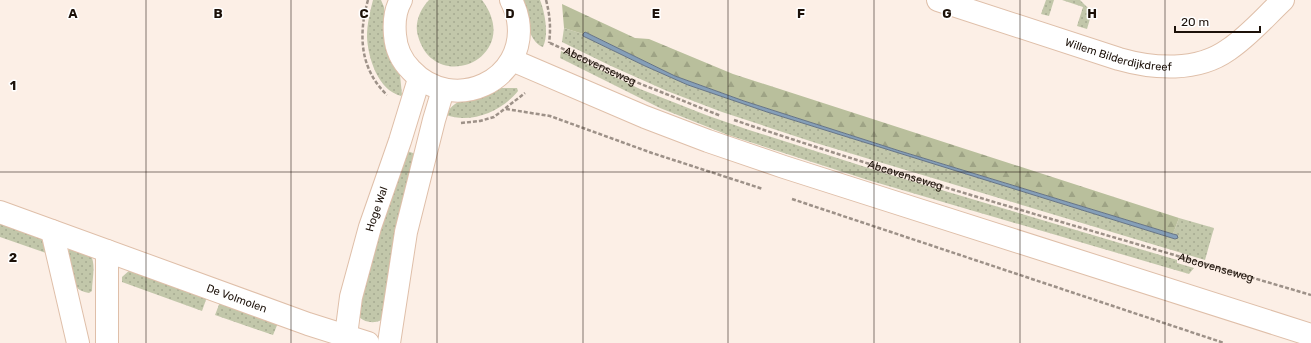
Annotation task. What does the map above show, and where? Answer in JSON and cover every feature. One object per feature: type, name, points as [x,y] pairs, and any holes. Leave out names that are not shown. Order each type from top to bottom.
[{"type":"street","points":[[400,1],[394,23],[396,44],[404,63],[419,79],[430,86],[443,90],[463,91],[482,86],[499,75],[512,60],[518,40],[518,20],[511,0]]},
{"type":"street","name":"Willem Bilderdijkdreef","points":[[938,0],[979,6],[1136,64],[1161,66],[1186,66],[1207,61],[1227,51],[1246,37],[1283,0]]},
{"type":"street","points":[[512,60],[645,117],[708,141],[1311,335]]},
{"type":"street","name":"Hoge Wal","points":[[346,340],[351,297],[370,227],[400,141],[419,79]]},
{"type":"street","points":[[389,343],[406,232],[443,90]]},
{"type":"street","name":"De Volmolen","points":[[0,212],[308,324],[346,340],[368,343]]},
{"type":"street","points":[[52,231],[78,343]]},
{"type":"street","points":[[107,251],[107,343]]},
{"type":"path","name":"Abcovenseweg","points":[[546,0],[551,27],[550,42],[631,80],[721,116],[813,147],[1311,296]]},
{"type":"path","points":[[506,109],[550,116],[652,153],[770,192]]},
{"type":"path","points":[[785,196],[1224,343]]},
{"type":"green space","points":[[373,0],[381,0],[384,7],[391,56],[400,75],[401,96],[393,93],[386,87],[380,80],[372,63],[367,37],[368,23]]},
{"type":"green space","points":[[429,0],[482,0],[492,20],[493,38],[485,53],[472,62],[457,66],[441,64],[427,54],[418,36],[417,22],[423,8]]},
{"type":"green space","points":[[520,0],[540,0],[546,24],[546,36],[543,47],[534,40],[531,34],[525,20]]},
{"type":"green space","points":[[1046,0],[1054,0],[1049,16],[1041,14]]},
{"type":"green space","points":[[1062,0],[1080,0],[1092,12],[1087,29],[1077,26],[1083,7]]},
{"type":"green space","points":[[562,4],[635,38],[649,39],[733,74],[1179,218],[1173,234],[900,151],[744,101],[675,76],[585,32],[583,34],[564,28]]},
{"type":"green space","points":[[564,28],[583,34],[583,36],[688,85],[767,112],[1175,239],[1178,238],[1177,235],[1173,234],[1179,218],[1214,228],[1205,260],[816,143],[722,112],[667,91],[562,42]]},
{"type":"green space","points":[[561,51],[640,89],[746,129],[881,172],[1177,260],[1177,263],[1194,268],[1189,274],[868,180],[728,135],[660,108],[560,58]]},
{"type":"green space","points":[[498,88],[517,88],[518,91],[504,104],[486,114],[466,118],[446,115],[455,104],[461,100]]},
{"type":"green space","points":[[404,150],[416,154],[383,319],[377,322],[368,322],[359,317],[358,298]]},
{"type":"green space","points":[[0,222],[41,237],[46,253],[0,237]]},
{"type":"green space","points":[[71,248],[91,256],[94,268],[92,291],[89,293],[81,290],[75,285],[68,251]]},
{"type":"green space","points":[[131,269],[207,297],[202,311],[122,282],[122,277]]},
{"type":"green space","points":[[220,302],[278,323],[273,335],[215,315]]},
{"type":"water","points":[[585,32],[675,76],[744,101],[900,151],[1177,235],[1178,238],[1175,239],[767,112],[688,85],[583,36]]}]
